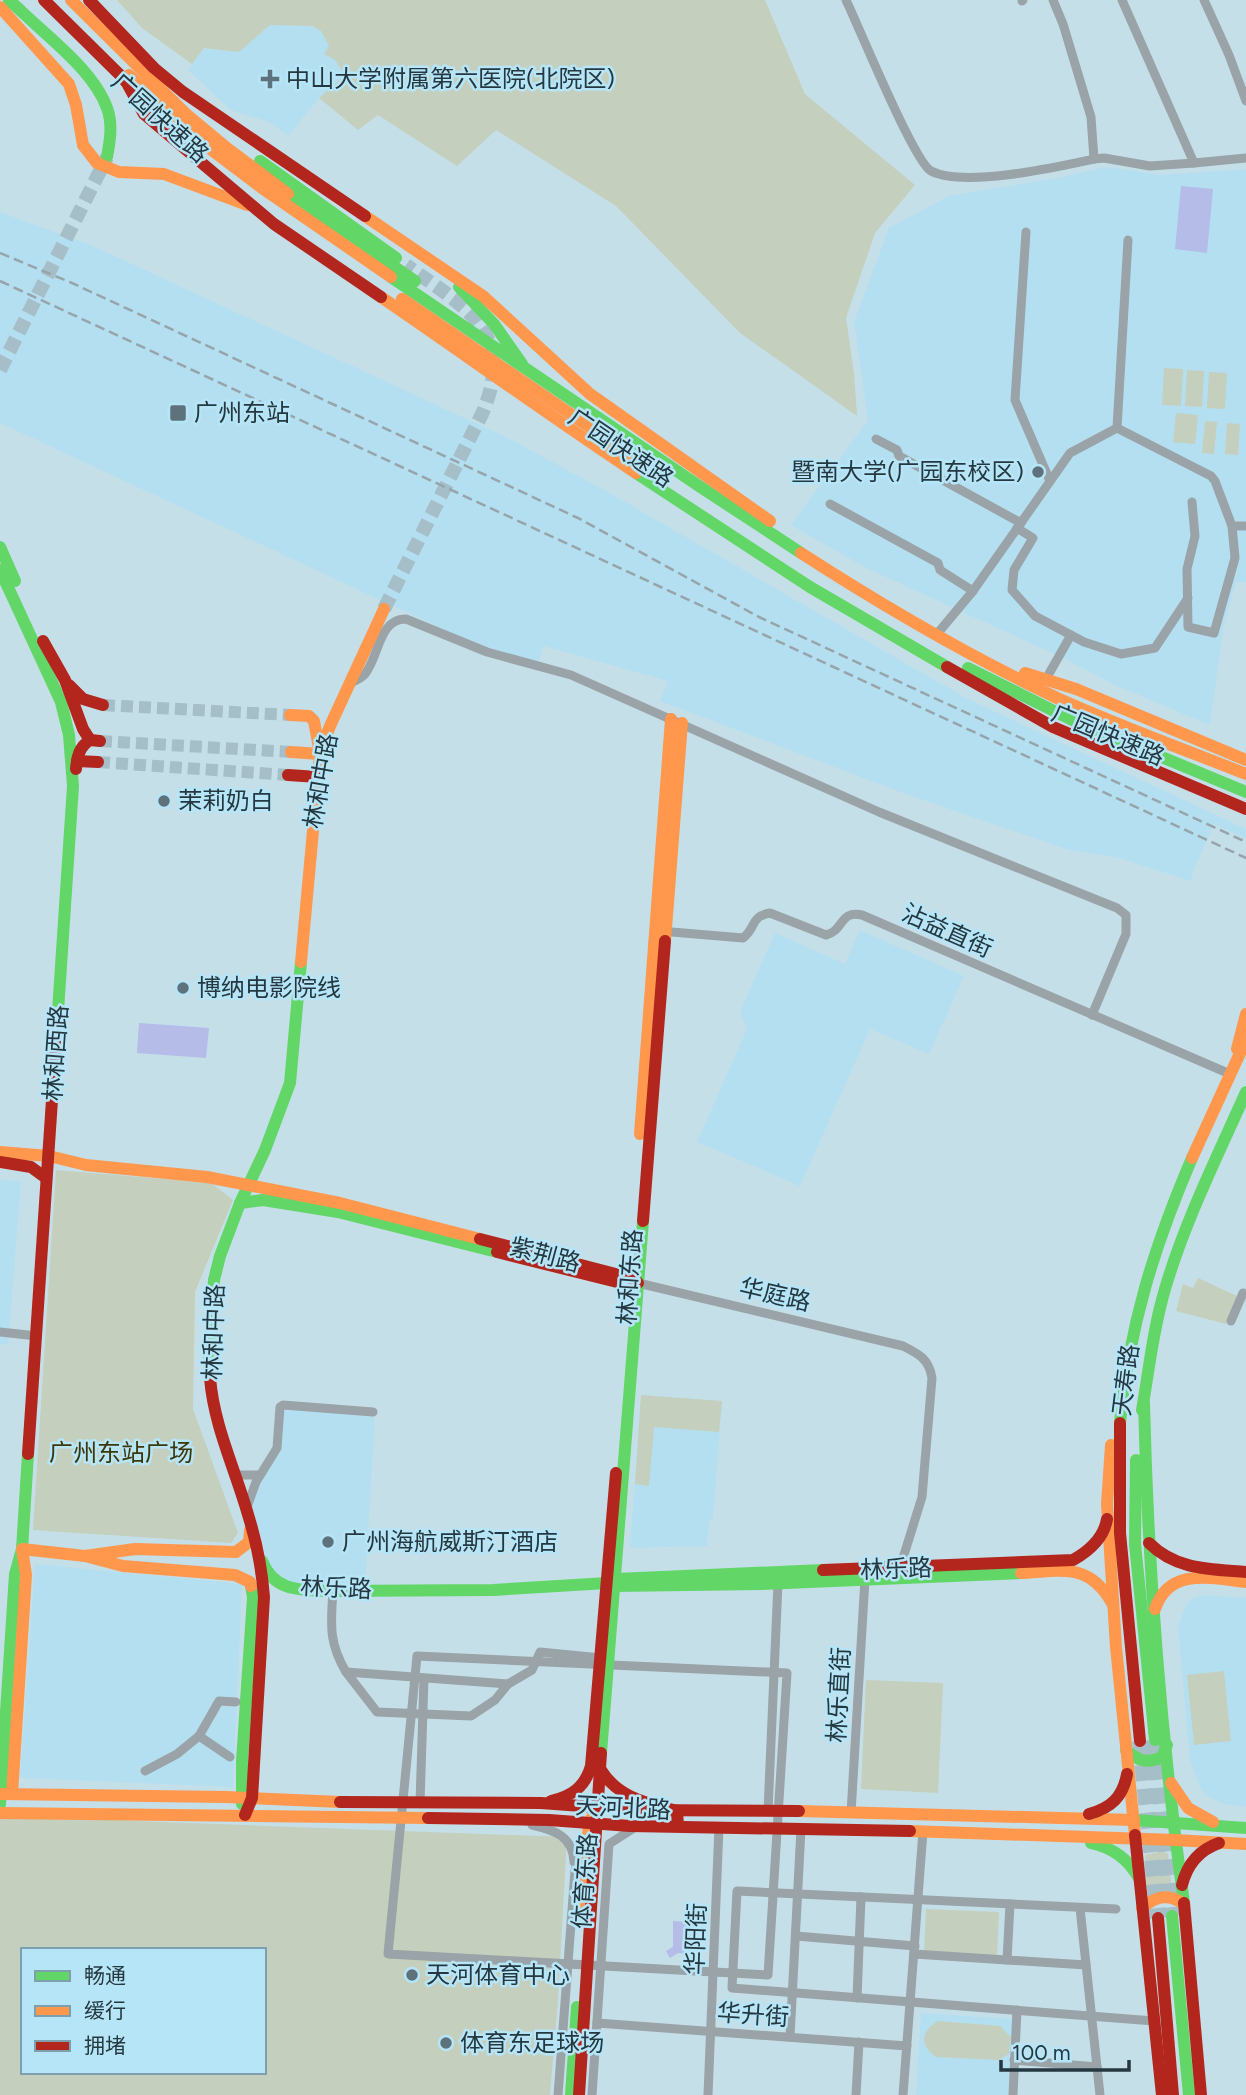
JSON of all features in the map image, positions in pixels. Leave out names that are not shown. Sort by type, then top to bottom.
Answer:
[{"type":"main road","name":"广园快速路","points":[[35,0],[143,106],[227,177],[294,227],[653,463],[885,605],[991,663],[1070,703],[1246,774]]},
{"type":"main road","points":[[44,0],[120,75],[144,114],[274,224],[511,386],[542,411],[832,600],[985,691],[1053,727],[1243,807]]},
{"type":"main road","name":"广园快速路","points":[[53,0],[139,86],[236,169],[820,580],[945,655],[1027,700],[1246,792]]},
{"type":"main road","points":[[71,0],[170,99],[245,162],[515,351]]},
{"type":"main road","points":[[89,0],[133,47],[212,121],[260,161]]},
{"type":"main road","points":[[14,3],[92,83],[103,99],[111,124],[107,157]]},
{"type":"main road","points":[[0,7],[69,84],[76,105],[83,145],[97,163],[119,172],[164,174],[258,209]]},
{"type":"main road","points":[[0,18],[69,84]]},
{"type":"main road","points":[[172,83],[505,314],[588,393]]},
{"type":"main road","points":[[170,99],[396,258]]},
{"type":"main road","points":[[442,269],[494,324],[522,360],[524,370],[511,386]]},
{"type":"main road","points":[[542,411],[530,384],[533,370],[547,371],[588,393],[747,503],[772,523],[795,549]]},
{"type":"main road","points":[[0,547],[41,638],[65,680],[75,694],[98,705],[81,707],[77,711],[69,735]]},
{"type":"main road","name":"林和西路","points":[[0,570],[57,690],[65,713],[73,786],[22,1549],[15,1574],[4,1794],[0,1804]]},
{"type":"main road","points":[[832,600],[945,655]]},
{"type":"main road","name":"林和中路","points":[[246,1798],[264,1610],[262,1570],[236,1475],[212,1402],[209,1359],[214,1280],[240,1203],[290,1083],[320,754],[330,726],[384,609]]},
{"type":"main road","points":[[991,663],[1076,689],[1246,760]]},
{"type":"main road","points":[[65,680],[77,711],[95,741],[81,747],[73,786]]},
{"type":"main road","points":[[290,715],[309,716],[314,722],[320,754],[291,752]]},
{"type":"main road","name":"林和东路","points":[[600,1807],[600,1769],[633,1282],[677,721]]},
{"type":"main road","points":[[1227,752],[1246,753]]},
{"type":"main road","points":[[77,761],[98,762]]},
{"type":"main road","points":[[288,775],[318,777]]},
{"type":"main road","points":[[1230,1074],[1246,1014]]},
{"type":"main road","name":"天寿路","points":[[1140,1741],[1119,1514],[1123,1395],[1133,1327],[1164,1225],[1246,1040]]},
{"type":"main road","name":"天寿路","points":[[1161,1743],[1134,1514],[1135,1469],[1147,1368],[1165,1290],[1182,1238],[1246,1092]]},
{"type":"main road","name":"紫荆路","points":[[0,1152],[49,1156],[86,1165],[207,1177],[364,1208],[633,1282]]},
{"type":"main road","points":[[0,1162],[33,1166],[46,1178]]},
{"type":"main road","points":[[1184,1178],[1204,1187]]},
{"type":"main road","name":"紫荆路","points":[[240,1203],[263,1200],[338,1212],[633,1282]]},
{"type":"main road","points":[[1123,1395],[1110,1451],[1107,1504],[1126,1750],[1162,2095]]},
{"type":"main road","points":[[1126,1750],[1138,1761],[1149,1762],[1162,1757],[1143,1403]]},
{"type":"main road","name":"林乐路","points":[[613,1583],[778,1583],[864,1579],[1073,1560],[1090,1549],[1106,1526],[1107,1504]]},
{"type":"main road","points":[[22,1549],[85,1556],[135,1549],[236,1552],[249,1542],[250,1523]]},
{"type":"main road","name":"林乐路","points":[[250,1523],[265,1569],[271,1578],[290,1586],[333,1590],[510,1590],[613,1583],[899,1574],[1077,1572],[1089,1575],[1100,1583],[1114,1606]]},
{"type":"main road","points":[[1149,1543],[1176,1564],[1246,1572]]},
{"type":"main road","name":"林和中路","points":[[85,1556],[122,1566],[235,1575],[250,1582],[253,1597],[245,1815]]},
{"type":"main road","points":[[1154,1616],[1156,1602],[1162,1593],[1181,1579],[1191,1577],[1246,1582]]},
{"type":"main road","name":"林和东路","points":[[541,1803],[568,1797],[587,1781],[593,1757],[601,1658],[613,1583]]},
{"type":"main road","points":[[1161,1743],[1170,1782],[1182,1885],[1201,2095]]},
{"type":"main road","points":[[1067,1817],[1097,1812],[1114,1803],[1125,1789],[1126,1750]]},
{"type":"main road","points":[[600,1769],[608,1782],[623,1794],[677,1811],[678,1826]]},
{"type":"main road","points":[[1170,1782],[1188,1808],[1219,1825]]},
{"type":"main road","name":"天河北路","points":[[4,1794],[541,1803],[677,1811],[1067,1817],[1246,1828]]},
{"type":"main road","name":"体育东路","points":[[571,2095],[574,2030],[594,1822],[600,1807]]},
{"type":"main road","name":"天河北路","points":[[0,1813],[594,1822],[649,1826],[923,1831],[1246,1844]]},
{"type":"main road","name":"体育东路","points":[[579,2095],[574,2030],[595,1860],[594,1822]]},
{"type":"main road","points":[[1063,1837],[1112,1849],[1131,1863],[1139,1878]]},
{"type":"main road","points":[[1182,1885],[1186,1872],[1198,1857],[1211,1845],[1224,1842]]},
{"type":"main road","points":[[1142,1908],[1160,1896],[1176,1898],[1184,1904]]},
{"type":"main road","points":[[1172,1916],[1189,2095]]},
{"type":"main road","points":[[1158,1918],[1174,2095]]},
{"type":"street","points":[[846,0],[906,133],[928,170],[953,178],[1040,171],[1104,158],[1150,166],[1246,158]]},
{"type":"street","points":[[1053,0],[1091,117],[1094,159]]},
{"type":"street","points":[[1122,0],[1194,163]]},
{"type":"street","points":[[1203,0],[1229,55],[1246,101]]},
{"type":"street","points":[[1026,232],[1015,400],[1050,481]]},
{"type":"street","points":[[1117,428],[1128,240]]},
{"type":"street","points":[[937,634],[973,591],[1070,453],[1117,428]]},
{"type":"street","points":[[1117,428],[1211,476],[1215,481],[1232,526],[1235,558],[1214,632],[1188,626],[1188,569],[1195,536],[1192,502]]},
{"type":"street","points":[[876,439],[897,450],[899,456],[1019,526],[1033,538],[1014,570],[1012,590],[1035,616],[1084,642],[1121,654],[1155,648],[1188,598]]},
{"type":"street","points":[[830,504],[938,563],[940,570],[973,591]]},
{"type":"street","points":[[1232,526],[1246,526]]},
{"type":"street","points":[[350,684],[367,672],[385,631],[394,621],[407,619],[486,652],[571,675],[879,813],[1117,908],[1126,915],[1126,934],[1092,1015]]},
{"type":"street","points":[[1045,679],[1071,635]]},
{"type":"street","name":"沾益直街","points":[[660,931],[743,937],[761,914],[769,913],[826,935],[833,933],[846,916],[853,913],[875,920],[1230,1074]]},
{"type":"street","name":"华庭路","points":[[633,1282],[903,1346],[923,1356],[930,1366],[932,1378],[922,1497],[899,1574]]},
{"type":"street","points":[[1231,1321],[1243,1293]]},
{"type":"street","points":[[0,1332],[37,1336]]},
{"type":"street","points":[[246,1509],[260,1475],[277,1448],[280,1407],[283,1405],[373,1412]]},
{"type":"street","points":[[236,1475],[260,1475]]},
{"type":"street","name":"林乐直街","points":[[851,1813],[864,1579]]},
{"type":"street","points":[[768,1811],[778,1583]]},
{"type":"street","points":[[333,1590],[331,1637],[336,1655],[377,1712],[471,1716],[495,1700],[508,1684],[532,1670],[540,1652],[601,1658]]},
{"type":"street","points":[[417,1656],[787,1673],[768,1975],[388,1954],[417,1656]]},
{"type":"street","points":[[346,1672],[508,1684]]},
{"type":"street","points":[[420,1803],[424,1678]]},
{"type":"street","points":[[145,1771],[177,1754],[199,1736],[219,1701],[236,1702]]},
{"type":"street","points":[[199,1736],[230,1758]]},
{"type":"street","points":[[509,1820],[548,1829],[562,1836],[572,1847],[575,1871],[574,2030],[558,2095]]},
{"type":"street","points":[[575,1871],[594,1822]]},
{"type":"street","points":[[595,1860],[609,1844],[632,1829],[649,1826]]},
{"type":"street","name":"华阳街","points":[[708,2095],[719,1827]]},
{"type":"street","points":[[790,2037],[801,1829]]},
{"type":"street","points":[[903,2095],[923,1831]]},
{"type":"street","points":[[592,2095],[609,1844]]},
{"type":"street","points":[[1116,1909],[737,1891],[732,1988],[1154,2021]]},
{"type":"street","points":[[857,1998],[862,1897]]},
{"type":"street","points":[[1007,1960],[1010,1904]]},
{"type":"street","points":[[1080,1908],[1100,2095]]},
{"type":"street","points":[[716,1936],[735,1935]]},
{"type":"street","points":[[796,1936],[1007,1960],[1086,1965]]},
{"type":"street","points":[[1013,2095],[1017,2010]]},
{"type":"street","name":"华升街","points":[[597,2023],[907,2046]]},
{"type":"street","points":[[856,2095],[859,2042]]},
{"type":"street","points":[[1014,2060],[1097,2067]]},
{"type":"shaded area","name":"中山大学附属第六医院(北院区)","points":[[270,25],[312,26],[321,31],[330,46],[326,56],[335,60],[345,75],[319,98],[288,136],[271,123],[231,110],[188,70],[203,48],[239,52]]},
{"type":"shaded area","name":"暨南大学(广园东校区)","points":[[1106,167],[1161,175],[1246,169],[1246,582],[1236,582],[1223,630],[1210,725],[1117,686],[1059,656],[866,568],[791,525],[868,420],[854,322],[889,228],[949,196],[1059,178]]},
{"type":"shaded area","points":[[1181,186],[1213,189],[1207,253],[1175,249]]},
{"type":"shaded area","name":"广州东站","points":[[0,212],[93,246],[512,440],[606,491],[966,698],[1246,829],[1246,839],[1214,824],[1191,881],[1119,858],[1069,850],[903,793],[660,701],[668,681],[543,646],[538,664],[473,643],[0,423]]},
{"type":"shaded area","points":[[860,930],[964,976],[929,1054],[870,1029],[800,1186],[697,1142],[747,1029],[740,1012],[775,933],[845,964]]},
{"type":"shaded area","points":[[139,1023],[209,1028],[206,1058],[137,1053]]},
{"type":"shaded area","points":[[0,1180],[21,1181],[8,1345],[0,1344]]},
{"type":"shaded area","points":[[641,1395],[722,1401],[713,1518],[709,1520],[707,1546],[630,1548]]},
{"type":"shaded area","points":[[282,1407],[375,1416],[365,1587],[297,1584],[282,1580],[272,1573],[251,1508],[265,1470],[280,1446]]},
{"type":"shaded area","points":[[35,1564],[242,1584],[233,1787],[20,1778]]},
{"type":"shaded area","points":[[1205,1595],[1246,1598],[1246,1807],[1223,1804],[1206,1795],[1200,1788],[1190,1760],[1178,1627],[1191,1599]]},
{"type":"shaded area","points":[[673,1921],[691,1922],[689,1954],[678,1953],[670,1958],[666,1951],[673,1947]]},
{"type":"shaded area","points":[[921,2013],[1014,2019],[1009,2095],[916,2095]]},
{"type":"green space","points":[[117,0],[765,0],[805,94],[915,185],[875,233],[846,318],[857,416],[740,333],[616,206],[496,130],[457,166],[378,115],[358,130],[319,98],[345,75],[335,60],[324,54],[329,46],[321,31],[312,26],[270,25],[239,52],[204,48],[192,64],[142,28]]},
{"type":"green space","points":[[1164,368],[1183,369],[1181,406],[1162,405]]},
{"type":"green space","points":[[1187,370],[1204,371],[1202,407],[1185,406]]},
{"type":"green space","points":[[1209,372],[1227,373],[1225,409],[1207,408]]},
{"type":"green space","points":[[1176,413],[1198,415],[1195,444],[1173,442]]},
{"type":"green space","points":[[1205,421],[1217,422],[1214,454],[1202,453]]},
{"type":"green space","points":[[1227,423],[1240,424],[1238,455],[1225,454]]},
{"type":"green space","name":"广州东站广场","points":[[56,1170],[211,1183],[233,1200],[195,1292],[193,1409],[238,1533],[231,1543],[33,1530]]},
{"type":"green space","points":[[1198,1278],[1237,1296],[1226,1324],[1176,1311],[1183,1284],[1193,1288]]},
{"type":"green space","points":[[641,1395],[722,1401],[719,1432],[654,1427],[649,1486],[635,1484]]},
{"type":"green space","points":[[1224,1671],[1231,1741],[1194,1745],[1187,1675]]},
{"type":"green space","points":[[866,1680],[943,1683],[938,1793],[861,1789]]},
{"type":"green space","name":"天河体育中心","points":[[0,1816],[567,1837],[550,2095],[0,2095]]},
{"type":"green space","points":[[1163,1851],[1168,1854],[1172,1890],[1147,1894],[1145,1855]]},
{"type":"green space","points":[[926,1909],[999,1912],[997,1958],[924,1955]]},
{"type":"green space","points":[[938,2021],[1000,2026],[1011,2037],[1009,2054],[999,2060],[936,2057],[927,2048],[924,2038],[928,2029]]},
{"type":"tunnel","points":[[0,370],[107,157]]},
{"type":"tunnel","points":[[384,609],[482,414],[491,386],[493,362],[489,342],[480,325],[466,309],[406,265]]},
{"type":"tunnel","points":[[103,705],[290,715]]},
{"type":"tunnel","points":[[100,741],[291,752]]},
{"type":"tunnel","points":[[98,762],[288,775]]},
{"type":"tunnel","points":[[1155,1740],[1172,1916]]},
{"type":"tunnel","points":[[1140,1741],[1158,1918]]},
{"type":"railway","points":[[0,253],[72,283],[578,518],[759,617],[1246,842]]},
{"type":"railway","points":[[0,281],[1246,858]]},
{"type":"traffic: fast","points":[[9,0],[20,10]]},
{"type":"traffic: fast","points":[[20,10],[69,55],[101,94],[110,120],[107,157]]},
{"type":"traffic: fast","points":[[260,161],[396,258]]},
{"type":"traffic: fast","points":[[288,194],[415,281]]},
{"type":"traffic: fast","points":[[391,277],[801,553]]},
{"type":"traffic: fast","points":[[459,287],[494,324],[522,364]]},
{"type":"traffic: fast","points":[[636,473],[810,587],[947,667]]},
{"type":"traffic: fast","points":[[0,547],[15,581]]},
{"type":"traffic: fast","points":[[0,570],[61,702],[69,735],[73,786],[56,1041]]},
{"type":"traffic: fast","points":[[968,668],[1070,719],[1246,792]]},
{"type":"traffic: fast","points":[[210,1378],[214,1280],[240,1203],[265,1150],[290,1083],[301,962]]},
{"type":"traffic: fast","points":[[1142,1410],[1157,1319],[1173,1264],[1202,1189],[1246,1092]]},
{"type":"traffic: fast","points":[[1120,1423],[1130,1353],[1145,1288],[1166,1223],[1192,1158]]},
{"type":"traffic: fast","points":[[240,1203],[263,1200],[338,1212],[497,1252]]},
{"type":"traffic: fast","points":[[601,1753],[643,1221]]},
{"type":"traffic: fast","points":[[1144,1403],[1157,1654],[1184,1903]]},
{"type":"traffic: fast","points":[[0,1804],[15,1574],[22,1549],[28,1454]]},
{"type":"traffic: fast","points":[[1136,1460],[1135,1544],[1155,1740]]},
{"type":"traffic: fast","points":[[262,1561],[267,1571],[281,1584],[299,1589],[330,1591],[493,1590],[607,1583],[616,1579],[823,1570]]},
{"type":"traffic: fast","points":[[614,1586],[762,1584],[1021,1573]]},
{"type":"traffic: fast","points":[[242,1804],[242,1761],[253,1597],[251,1586]]},
{"type":"traffic: fast","points":[[1126,1750],[1147,1761],[1162,1757],[1167,1745]]},
{"type":"traffic: fast","points":[[1134,1820],[1246,1828]]},
{"type":"traffic: fast","points":[[1091,1843],[1119,1855],[1139,1878]]},
{"type":"traffic: fast","points":[[1172,1916],[1189,2095]]},
{"type":"traffic: fast","points":[[571,2095],[577,2007]]},
{"type":"traffic: slow","points":[[71,0],[185,113],[288,194]]},
{"type":"traffic: slow","points":[[0,7],[69,84],[76,105],[83,145],[97,163],[119,172],[164,174],[247,205]]},
{"type":"traffic: slow","points":[[129,75],[213,151],[391,277]]},
{"type":"traffic: slow","points":[[365,216],[483,296],[590,394],[770,521]]},
{"type":"traffic: slow","points":[[381,297],[636,473]]},
{"type":"traffic: slow","points":[[402,299],[638,460]]},
{"type":"traffic: slow","points":[[801,553],[927,630],[1024,682],[1104,718],[1246,774]]},
{"type":"traffic: slow","points":[[301,962],[320,754],[330,726],[384,609]]},
{"type":"traffic: slow","points":[[1025,673],[1076,689],[1246,760]]},
{"type":"traffic: slow","points":[[290,715],[309,716],[314,721],[320,754],[291,752]]},
{"type":"traffic: slow","points":[[640,1134],[671,719]]},
{"type":"traffic: slow","points":[[665,941],[682,723]]},
{"type":"traffic: slow","points":[[1237,1049],[1246,1014]]},
{"type":"traffic: slow","points":[[1192,1158],[1246,1040]]},
{"type":"traffic: slow","points":[[0,1152],[49,1156],[86,1165],[207,1177],[340,1203],[480,1239]]},
{"type":"traffic: slow","points":[[1111,1445],[1107,1504],[1116,1647],[1135,1835]]},
{"type":"traffic: slow","points":[[85,1556],[135,1549],[236,1552],[249,1542],[250,1530]]},
{"type":"traffic: slow","points":[[12,1794],[26,1575],[22,1549],[85,1556],[123,1566],[235,1575],[250,1582],[251,1586]]},
{"type":"traffic: slow","points":[[1021,1573],[1061,1571],[1084,1575],[1094,1581],[1112,1603]]},
{"type":"traffic: slow","points":[[1155,1609],[1170,1586],[1181,1581],[1206,1578],[1246,1582]]},
{"type":"traffic: slow","points":[[1171,1783],[1188,1808],[1213,1822]]},
{"type":"traffic: slow","points":[[0,1794],[226,1797],[340,1802]]},
{"type":"traffic: slow","points":[[799,1811],[1134,1820]]},
{"type":"traffic: slow","points":[[0,1813],[428,1818]]},
{"type":"traffic: slow","points":[[583,1915],[589,1822],[593,1816]]},
{"type":"traffic: slow","points":[[910,1831],[1175,1840]]},
{"type":"traffic: slow","points":[[1175,1840],[1246,1844]]},
{"type":"traffic: slow","points":[[1142,1908],[1162,1897],[1173,1898],[1184,1904]]},
{"type":"traffic: jam","points":[[44,0],[120,75],[144,114],[274,224],[381,297]]},
{"type":"traffic: jam","points":[[89,0],[154,68],[183,92],[365,216]]},
{"type":"traffic: jam","points":[[43,641],[65,680],[83,729],[90,740]]},
{"type":"traffic: jam","points":[[947,667],[1053,727],[1246,809]]},
{"type":"traffic: jam","points":[[69,685],[83,699],[103,705]]},
{"type":"traffic: jam","points":[[76,769],[83,746],[90,740],[100,741]]},
{"type":"traffic: jam","points":[[77,761],[98,762]]},
{"type":"traffic: jam","points":[[288,775],[318,777]]},
{"type":"traffic: jam","points":[[643,1221],[665,941]]},
{"type":"traffic: jam","points":[[28,1454],[56,1041]]},
{"type":"traffic: jam","points":[[0,1162],[31,1167],[46,1178]]},
{"type":"traffic: jam","points":[[480,1239],[631,1278],[638,1283]]},
{"type":"traffic: jam","points":[[497,1252],[617,1282]]},
{"type":"traffic: jam","points":[[210,1378],[216,1414],[254,1538],[264,1597],[252,1798],[245,1815]]},
{"type":"traffic: jam","points":[[1120,1423],[1120,1533],[1140,1741]]},
{"type":"traffic: jam","points":[[551,1801],[577,1790],[591,1766],[616,1473]]},
{"type":"traffic: jam","points":[[823,1570],[1073,1560],[1095,1543],[1103,1532],[1107,1519]]},
{"type":"traffic: jam","points":[[1149,1543],[1170,1558],[1194,1567],[1246,1572]]},
{"type":"traffic: jam","points":[[579,2095],[601,1753]]},
{"type":"traffic: jam","points":[[601,1770],[616,1787],[634,1798],[677,1811],[678,1826]]},
{"type":"traffic: jam","points":[[1089,1814],[1115,1800],[1127,1774]]},
{"type":"traffic: jam","points":[[340,1802],[541,1803],[635,1810],[799,1811]]},
{"type":"traffic: jam","points":[[428,1818],[549,1820],[630,1826],[910,1831]]},
{"type":"traffic: jam","points":[[1135,1835],[1162,2095]]},
{"type":"traffic: jam","points":[[1182,1885],[1195,1859],[1219,1843]]},
{"type":"traffic: jam","points":[[1184,1903],[1201,2095]]},
{"type":"traffic: jam","points":[[1158,1918],[1173,2095]]},
{"type":"place","name":"中山大学附属第六医院(北院区)","points":[[270,79]]},
{"type":"place","name":"广州东站","points":[[178,413]]},
{"type":"place","name":"暨南大学(广园东校区)","points":[[1038,472]]},
{"type":"place","name":"茉莉奶白","points":[[164,801]]},
{"type":"place","name":"博纳电影院线","points":[[183,988]]},
{"type":"place","name":"广州海航威斯汀酒店","points":[[328,1542]]},
{"type":"place","name":"天河体育中心","points":[[412,1975]]},
{"type":"place","name":"体育东足球场","points":[[446,2043]]}]
